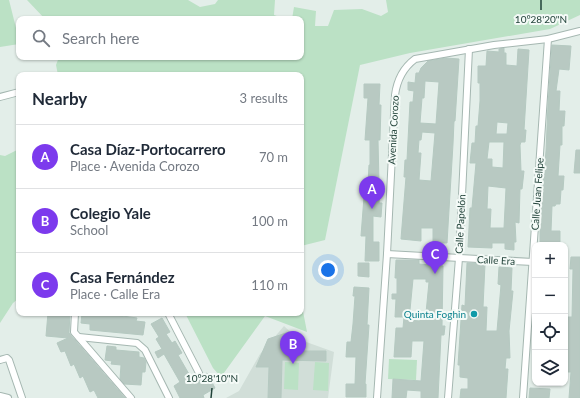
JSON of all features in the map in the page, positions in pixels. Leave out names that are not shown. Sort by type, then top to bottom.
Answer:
[{"type":"street","name":"Avenida Corozo","points":[[377,398],[387,254],[395,95],[396,85],[407,65],[415,59],[494,45],[548,39],[580,31]]},
{"type":"street","name":"Calle Juan Felipe","points":[[534,242],[548,39]]},
{"type":"street","name":"Calle Papelón","points":[[448,398],[459,258],[469,49]]},
{"type":"street","points":[[0,97],[16,93]]},
{"type":"street","name":"Calle Era","points":[[387,254],[532,262]]},
{"type":"street","name":"Calle Juan Felipe","points":[[523,398],[532,276]]},
{"type":"street","points":[[75,316],[74,332],[131,398]]},
{"type":"street","points":[[170,316],[199,373]]},
{"type":"street","points":[[79,337],[137,343],[145,350],[170,398]]},
{"type":"street","points":[[0,360],[7,358],[9,360],[22,398]]},
{"type":"street","points":[[0,396],[8,398]]},
{"type":"shaded area","points":[[284,326],[298,339],[334,352],[328,398],[226,398],[239,391],[260,354]]},
{"type":"green space","points":[[0,0],[9,0],[16,28],[16,44],[0,47]]},
{"type":"green space","points":[[27,0],[188,0],[200,7],[215,4],[218,0],[275,0],[274,15],[277,16],[42,16]]},
{"type":"green space","points":[[386,0],[580,0],[580,15],[550,29],[410,53],[360,65],[325,240],[304,245],[304,72],[57,72],[56,65],[58,60],[304,60],[304,16],[292,16],[294,7],[316,11],[315,26],[328,26],[334,10],[362,9],[381,16],[388,12]]},
{"type":"green space","points":[[16,150],[16,300],[0,323],[0,155],[5,156]]},
{"type":"green space","points":[[187,316],[265,316],[221,377],[213,368]]},
{"type":"green space","points":[[265,316],[304,316],[307,332]]},
{"type":"green space","points":[[389,359],[417,360],[416,380],[388,379]]},
{"type":"green space","points":[[285,362],[299,363],[298,390],[284,389]]},
{"type":"green space","points":[[315,362],[329,363],[328,391],[313,390]]},
{"type":"building","points":[[552,45],[571,46],[569,70],[559,69],[556,91],[560,91],[559,111],[565,111],[564,126],[562,126],[562,145],[560,145],[558,176],[564,176],[560,204],[552,206],[551,231],[560,231],[560,242],[540,242],[539,227],[546,151]]},
{"type":"building","points":[[504,48],[504,53],[506,53],[506,65],[517,66],[518,49],[529,50],[524,130],[526,130],[525,142],[521,142],[520,145],[521,171],[524,171],[522,189],[520,189],[519,223],[515,222],[516,242],[514,242],[514,250],[505,249],[505,243],[492,243],[492,248],[468,247],[470,208],[472,208],[476,163],[470,163],[472,143],[475,143],[476,126],[478,126],[480,101],[478,66],[486,66],[487,51],[499,52],[499,49]],"holes":[[[497,122],[508,123],[507,134],[496,134]],[[489,142],[504,142],[503,168],[492,167],[492,159],[487,159]],[[488,186],[506,188],[504,228],[490,228],[491,209],[487,209]]]},
{"type":"building","points":[[446,58],[459,59],[447,243],[433,243],[433,228],[421,228],[421,241],[401,239],[410,102],[413,102],[414,91],[408,90],[408,82],[415,83],[416,73],[419,73],[421,68],[428,61]],"holes":[[[425,81],[439,82],[436,124],[420,123]],[[422,132],[435,133],[431,181],[419,180],[421,153],[418,153],[419,140],[421,140]]]},
{"type":"building","points":[[364,84],[380,84],[380,140],[378,140],[380,184],[379,203],[382,203],[381,217],[373,216],[373,242],[379,242],[379,261],[365,261],[366,236],[361,236],[365,184],[368,184],[370,165],[370,140],[365,140],[368,98],[364,98]]},
{"type":"building","points":[[576,150],[580,150],[580,173],[574,173]]},
{"type":"building","points":[[571,257],[580,257],[580,398],[569,398],[571,372],[568,372],[568,317],[572,317],[573,269],[570,269]]},
{"type":"building","points":[[396,260],[419,260],[419,264],[443,266],[442,326],[445,326],[444,335],[441,335],[438,398],[421,398],[421,391],[407,390],[406,398],[392,398],[393,379],[421,381],[424,341],[412,341],[411,357],[394,357],[396,328],[403,328],[404,317],[395,317],[396,299],[392,299],[392,294],[397,294],[397,278],[395,278]],"holes":[[[413,279],[426,279],[426,282],[429,282],[426,313],[420,313],[420,321],[409,320]]]},
{"type":"building","points":[[358,263],[369,263],[369,277],[358,276]]},
{"type":"building","points":[[467,263],[485,264],[483,307],[487,307],[486,331],[497,331],[501,285],[498,284],[499,267],[512,268],[511,291],[513,291],[509,331],[510,358],[506,358],[505,369],[508,369],[506,398],[460,398],[461,389],[468,389],[468,378],[460,377],[460,365],[458,365],[462,305],[465,306]]},
{"type":"building","points":[[354,287],[369,288],[367,325],[369,325],[365,384],[366,397],[346,397],[346,384],[355,384],[356,357],[346,357],[347,342],[351,342],[355,296],[353,296]]},
{"type":"building","points":[[48,316],[70,316],[69,333],[125,398],[98,398],[94,390],[90,392],[83,376],[80,378],[74,364],[71,366],[65,351],[61,352],[57,343],[68,338],[46,336]]},
{"type":"building","points":[[82,316],[122,316],[137,318],[136,321],[145,322],[143,335],[90,330],[90,324],[81,323]]},
{"type":"building","points":[[162,318],[170,332],[166,334],[172,343],[175,341],[182,353],[178,355],[193,381],[207,373],[215,388],[203,395],[204,398],[180,398],[174,386],[180,382],[164,354],[158,358],[155,352],[162,349],[156,339],[159,337],[151,324]]},
{"type":"building","points":[[289,332],[290,351],[326,351],[326,361],[282,360],[281,398],[268,398],[269,367],[256,367],[268,339]]},
{"type":"building","points":[[107,346],[116,347],[116,350],[139,352],[139,357],[144,358],[146,362],[145,372],[142,372],[141,385],[124,384],[120,379],[121,365],[111,364],[112,361],[105,360]]},
{"type":"building","points":[[530,388],[550,389],[549,398],[529,398]]},
{"type":"place","name":"Casa Díaz-Portocarrero","points":[[372,209]]},
{"type":"place","name":"Casa Fernández","points":[[435,274]]},
{"type":"place","name":"Quinta Foghin","points":[[474,314]]},
{"type":"place","name":"Colegio Yale","points":[[293,364]]}]
